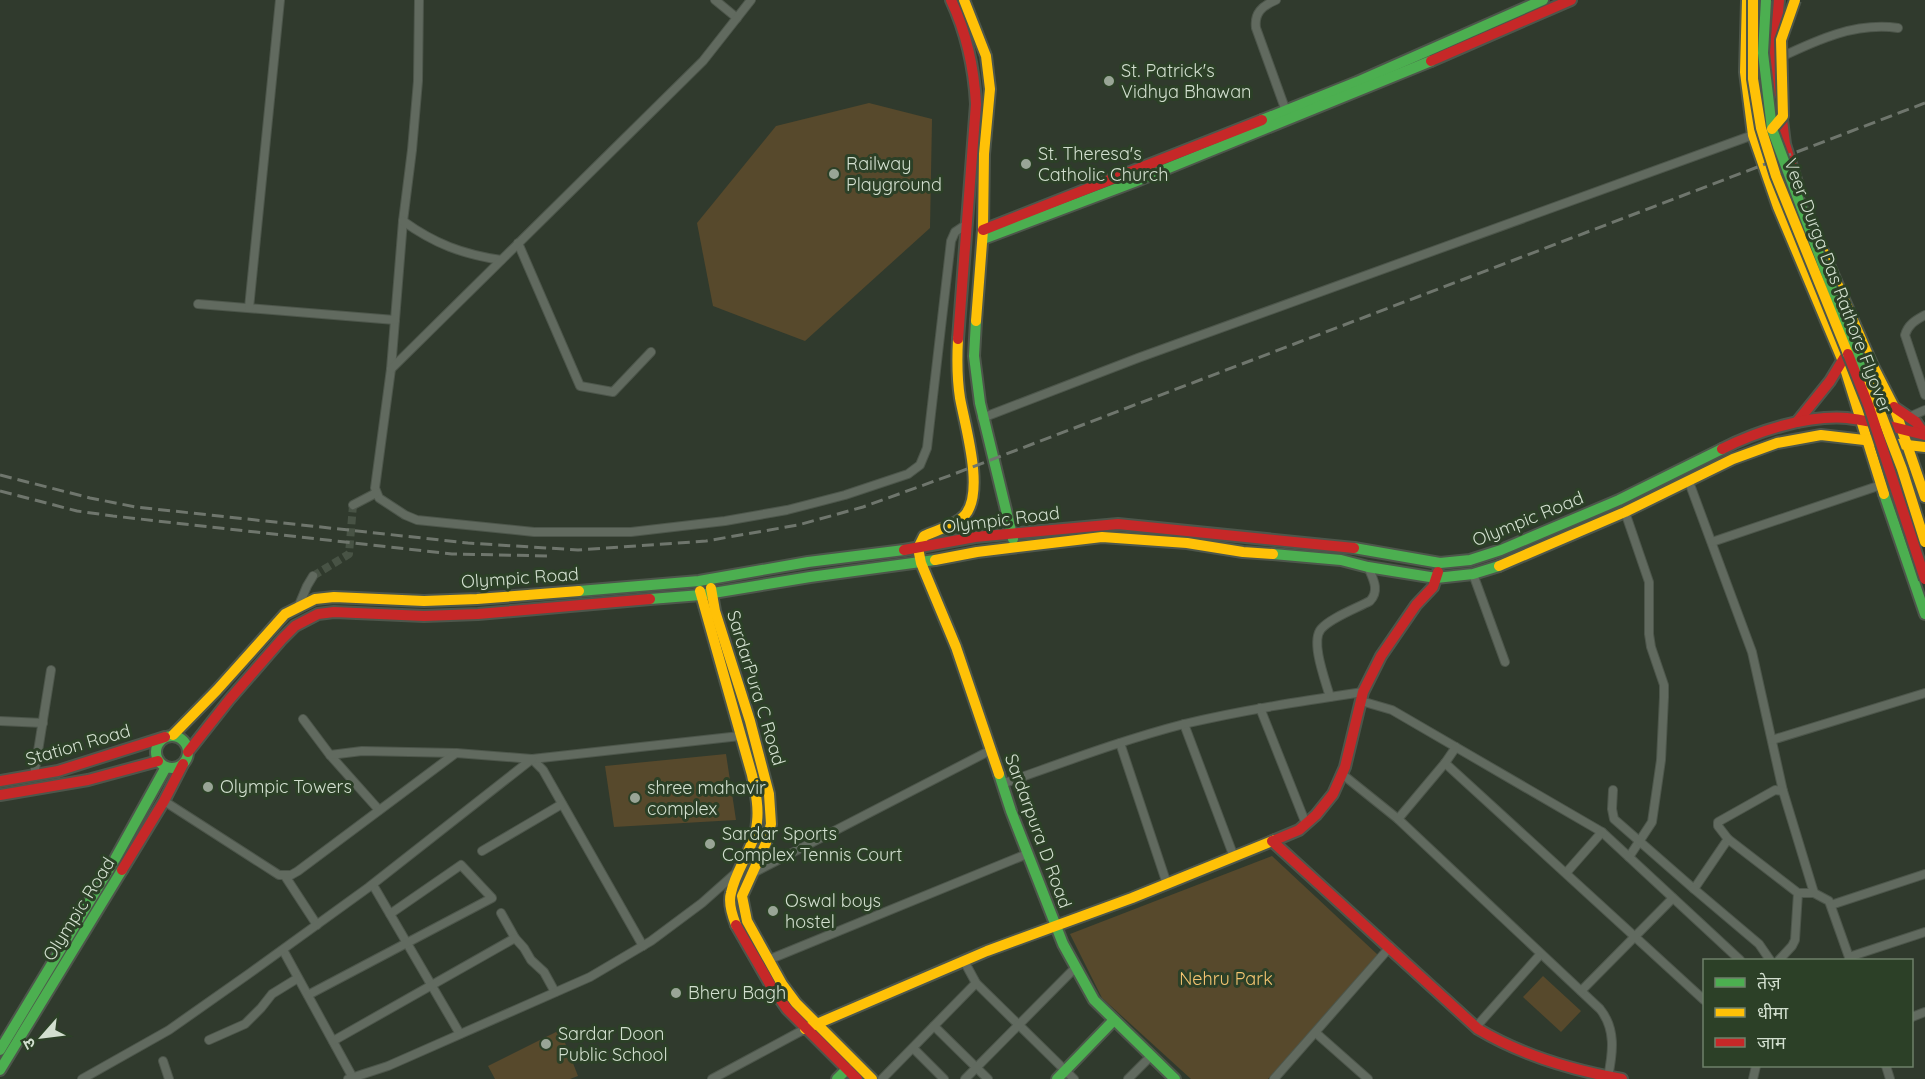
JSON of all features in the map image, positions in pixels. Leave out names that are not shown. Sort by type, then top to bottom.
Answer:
[{"type":"street","points":[[249,308],[280,0]]},
{"type":"street","points":[[419,0],[418,81],[403,221],[391,369],[375,488],[379,498],[417,520],[534,532],[601,533],[670,528],[760,515],[845,495],[908,474],[920,465],[927,447],[951,241],[955,232],[967,224]]},
{"type":"street","points":[[715,0],[737,18]]},
{"type":"street","points":[[391,369],[703,61],[751,0]]},
{"type":"street","points":[[918,548],[924,536],[955,523],[964,516],[969,510],[973,491],[970,446],[960,397],[957,353],[976,120],[975,74],[969,41],[951,0]]},
{"type":"street","points":[[964,0],[986,56],[990,89],[984,154],[983,235],[974,356],[982,418],[1014,547]]},
{"type":"street","points":[[1276,0],[1265,4],[1257,12],[1255,20],[1286,111]]},
{"type":"street","points":[[983,235],[1378,73],[1543,0]]},
{"type":"street","points":[[983,235],[1144,179],[1476,42],[1571,0]]},
{"type":"street","points":[[1747,0],[1744,72],[1753,135],[1778,207],[1842,359],[1881,485],[1925,614]]},
{"type":"street","name":"Veer Durga Das Rathore Flyover","points":[[1753,0],[1753,79],[1761,128],[1776,176],[1869,407],[1925,579]]},
{"type":"street","name":"Veer Durga Das Rathore Flyover","points":[[1766,0],[1763,53],[1772,129],[1835,297],[1882,413],[1925,542]]},
{"type":"street","points":[[1779,0],[1774,61],[1785,144],[1833,277],[1894,407],[1925,497]]},
{"type":"street","points":[[1772,129],[1783,116],[1781,40],[1795,0]]},
{"type":"street","points":[[1744,72],[1844,31],[1880,26],[1898,28]]},
{"type":"street","points":[[982,418],[1138,358],[1753,135]]},
{"type":"street","points":[[969,210],[983,212]]},
{"type":"street","points":[[403,221],[426,237],[469,255],[501,260]]},
{"type":"street","points":[[518,243],[580,386],[613,392],[651,352]]},
{"type":"street","points":[[198,304],[395,320]]},
{"type":"street","points":[[1925,315],[1907,328],[1905,335],[1925,395]]},
{"type":"street","points":[[1797,422],[1830,381],[1842,359],[1868,353]]},
{"type":"street","points":[[1894,407],[1910,417],[1925,435]]},
{"type":"street","points":[[1910,417],[1925,410]]},
{"type":"street","name":"Olympic Road","points":[[188,752],[274,647],[295,626],[318,614],[334,612],[424,616],[478,614],[706,595],[810,577],[921,563],[1101,532],[1119,524],[1344,546],[1440,563],[1470,560],[1501,550],[1619,500],[1729,445],[1772,428],[1797,422],[1844,418],[1925,435]]},
{"type":"street","name":"Olympic Road","points":[[169,736],[217,690],[285,614],[315,599],[334,597],[424,601],[477,599],[704,580],[808,562],[1012,533],[1101,532],[1244,552],[1341,560],[1368,567],[1436,578],[1473,574],[1506,564],[1625,512],[1733,459],[1777,443],[1821,435],[1925,447]]},
{"type":"street","points":[[1916,474],[1925,465]]},
{"type":"street","points":[[1689,482],[1752,652],[1783,791],[1814,893]]},
{"type":"street","points":[[1712,542],[1881,485]]},
{"type":"street","points":[[353,505],[376,493]]},
{"type":"street","points":[[1625,512],[1649,582],[1651,647],[1664,686],[1660,771],[1652,822],[1629,857]]},
{"type":"street","name":"Sardarpura D Road","points":[[918,548],[921,563],[956,647],[1002,784],[1055,927],[1094,1000],[1175,1079]]},
{"type":"street","points":[[712,1079],[816,1023],[964,961],[1167,884],[1299,830],[1334,794],[1342,774],[1362,697],[1381,656],[1416,605],[1433,587],[1440,563]]},
{"type":"street","points":[[1330,697],[1317,650],[1318,633],[1327,624],[1370,601],[1374,596],[1375,584],[1368,567]]},
{"type":"street","points":[[1473,574],[1505,662]]},
{"type":"street","points":[[299,605],[314,576]]},
{"type":"street","name":"SardarPura C Road","points":[[704,580],[740,736],[752,775],[757,805],[757,823],[753,838],[730,894],[731,911],[736,926],[771,986],[805,1029],[857,1079]]},
{"type":"street","name":"SardarPura C Road","points":[[706,595],[722,633],[763,766],[769,794],[771,824],[766,843],[742,896],[747,921],[789,993],[872,1079]]},
{"type":"street","points":[[34,776],[51,670]]},
{"type":"street","points":[[1772,740],[1925,693]]},
{"type":"street","points":[[1002,784],[1120,743],[1184,724],[1260,708],[1330,697],[1362,697],[1392,710],[1602,832],[1739,959]]},
{"type":"street","points":[[1260,708],[1306,824]]},
{"type":"street","points":[[303,719],[330,755],[379,810]]},
{"type":"street","points":[[0,721],[43,723]]},
{"type":"street","points":[[1184,724],[1234,857]]},
{"type":"street","points":[[169,736],[184,741],[188,752],[183,764],[178,767],[162,764],[156,747],[169,736]]},
{"type":"street","name":"Station Road","points":[[0,781],[34,776],[87,763],[169,736]]},
{"type":"street","points":[[330,755],[362,751],[456,753],[532,759],[740,736]]},
{"type":"street","points":[[1120,743],[1167,884]]},
{"type":"street","points":[[1398,819],[1456,747]]},
{"type":"street","points":[[283,950],[333,1041],[350,1078],[388,1066],[590,977],[642,946],[702,903],[740,869],[751,874],[991,750]]},
{"type":"street","points":[[164,801],[279,875],[285,876],[298,871],[456,753]]},
{"type":"street","points":[[532,759],[543,770],[642,946]]},
{"type":"street","points":[[81,1079],[169,1030],[283,950],[373,885],[532,759]]},
{"type":"street","points":[[1445,763],[1703,998]]},
{"type":"street","name":"Olympic Road","points":[[0,1050],[115,859],[162,764]]},
{"type":"street","name":"Station Road","points":[[0,795],[88,780],[162,764]]},
{"type":"street","name":"Olympic Road","points":[[0,1070],[164,801],[183,764]]},
{"type":"street","points":[[1342,774],[1398,819],[1606,1017],[1612,1032],[1612,1057],[1607,1078]]},
{"type":"street","points":[[1613,790],[1614,819],[1759,944],[1769,959]]},
{"type":"street","points":[[1783,791],[1775,790],[1718,822],[1718,826],[1728,839],[1798,893],[1814,893],[1831,904],[1850,959],[1925,932]]},
{"type":"street","points":[[482,851],[562,804]]},
{"type":"street","points":[[1566,873],[1602,832]]},
{"type":"street","points":[[1694,889],[1728,839]]},
{"type":"street","points":[[1272,841],[1476,1027],[1517,1051],[1573,1070],[1622,1079]]},
{"type":"street","points":[[768,960],[1027,854]]},
{"type":"street","points":[[308,995],[492,898],[461,865],[390,914]]},
{"type":"street","points":[[1831,904],[1925,874]]},
{"type":"street","points":[[285,876],[317,925]]},
{"type":"street","points":[[373,885],[460,1034]]},
{"type":"street","points":[[1780,959],[1795,940],[1798,893]]},
{"type":"street","points":[[1581,991],[1673,898]]},
{"type":"street","points":[[501,913],[515,938],[531,960],[544,972],[555,992]]},
{"type":"street","points":[[333,1041],[515,938]]},
{"type":"street","points":[[1274,1079],[1390,947]]},
{"type":"street","points":[[1476,1027],[1538,957]]},
{"type":"street","points":[[964,961],[976,982],[1074,1079]]},
{"type":"street","points":[[964,1079],[1075,968]]},
{"type":"street","points":[[209,1040],[245,1024],[272,994],[298,978]]},
{"type":"street","points":[[882,1079],[976,982]]},
{"type":"street","points":[[1057,1079],[1114,1020]]},
{"type":"street","points":[[934,1026],[988,1079]]},
{"type":"street","points":[[1316,1033],[1357,1076],[1368,1079]]},
{"type":"street","points":[[913,1048],[944,1079]]},
{"type":"street","points":[[1128,1079],[1151,1056]]},
{"type":"street","points":[[163,1061],[169,1079]]},
{"type":"street","points":[[837,1079],[847,1069]]},
{"type":"green space","name":"Railway Playground","points":[[869,103],[932,119],[930,228],[805,341],[713,306],[697,223],[776,126]]},
{"type":"green space","points":[[726,754],[736,820],[614,827],[605,766]]},
{"type":"green space","name":"Nehru Park","points":[[1272,856],[1378,955],[1268,1079],[1191,1079],[1102,998],[1070,934]]},
{"type":"green space","points":[[1543,976],[1581,1011],[1561,1032],[1523,997]]},
{"type":"green space","points":[[560,1030],[578,1076],[570,1079],[495,1079],[488,1066]]},
{"type":"tunnel","points":[[313,576],[349,554],[353,505]]},
{"type":"railway","points":[[0,475],[136,507],[468,543],[578,550],[706,541],[798,525],[863,507],[954,474],[1925,103]]},
{"type":"railway","points":[[0,491],[77,511],[113,516],[452,554],[547,556]]},
{"type":"traffic: fast","points":[[1262,120],[1357,82],[1543,0]]},
{"type":"traffic: fast","points":[[1766,0],[1763,53],[1772,129],[1868,380]]},
{"type":"traffic: fast","points":[[983,239],[1134,182],[1431,61]]},
{"type":"traffic: fast","points":[[976,321],[974,356],[980,403],[1013,539]]},
{"type":"traffic: fast","points":[[1354,548],[1440,563],[1470,560],[1501,550],[1619,500],[1722,449]]},
{"type":"traffic: fast","points":[[1884,494],[1925,614]]},
{"type":"traffic: fast","points":[[579,591],[699,581],[808,562],[904,550]]},
{"type":"traffic: fast","points":[[1273,554],[1341,560],[1368,567],[1436,578],[1473,574],[1499,566]]},
{"type":"traffic: fast","points":[[650,599],[701,595],[935,560]]},
{"type":"traffic: fast","points":[[172,736],[183,741],[188,752],[183,763],[172,768],[161,763],[156,752],[161,741],[172,736]]},
{"type":"traffic: fast","points":[[0,1050],[115,859],[166,767]]},
{"type":"traffic: fast","points":[[999,774],[1011,811],[1063,944],[1094,1000],[1175,1079]]},
{"type":"traffic: fast","points":[[0,1070],[122,870]]},
{"type":"traffic: fast","points":[[1057,1079],[1114,1020]]},
{"type":"traffic: fast","points":[[837,1079],[847,1069]]},
{"type":"traffic: slow","points":[[964,0],[986,56],[990,89],[984,154],[983,230],[976,321]]},
{"type":"traffic: slow","points":[[1747,0],[1745,72],[1753,135],[1778,207],[1842,359],[1884,494]]},
{"type":"traffic: slow","points":[[1753,0],[1753,79],[1761,128],[1776,176],[1848,354]]},
{"type":"traffic: slow","points":[[1772,129],[1783,116],[1781,40],[1795,0]]},
{"type":"traffic: slow","points":[[1823,251],[1872,364],[1894,407],[1925,497]]},
{"type":"traffic: slow","points":[[958,339],[959,391],[974,475],[971,505],[961,519],[924,536],[918,548],[921,563],[956,647],[999,774]]},
{"type":"traffic: slow","points":[[1868,380],[1902,469],[1925,542]]},
{"type":"traffic: slow","points":[[1499,566],[1625,512],[1733,459],[1777,443],[1821,435],[1925,447]]},
{"type":"traffic: slow","points":[[935,560],[977,552],[1102,537],[1187,543],[1243,552],[1273,554]]},
{"type":"traffic: slow","points":[[711,588],[715,611],[750,721],[769,794],[771,824],[766,843],[742,896],[747,921],[782,984],[796,1003],[872,1079]]},
{"type":"traffic: slow","points":[[173,735],[285,614],[315,599],[334,597],[424,601],[579,591]]},
{"type":"traffic: slow","points":[[700,591],[752,775],[757,804],[756,831],[733,884],[730,897],[736,925]]},
{"type":"traffic: slow","points":[[805,1029],[987,951],[1132,898],[1275,840]]},
{"type":"traffic: jam","points":[[951,0],[969,51],[976,104],[958,339]]},
{"type":"traffic: jam","points":[[1431,61],[1571,0]]},
{"type":"traffic: jam","points":[[1778,92],[1774,61],[1779,0]]},
{"type":"traffic: jam","points":[[1781,111],[1785,144],[1798,186]]},
{"type":"traffic: jam","points":[[983,230],[1262,120]]},
{"type":"traffic: jam","points":[[1848,354],[1869,407],[1925,579]]},
{"type":"traffic: jam","points":[[1797,422],[1830,381],[1844,358]]},
{"type":"traffic: jam","points":[[1894,407],[1916,422],[1925,435]]},
{"type":"traffic: jam","points":[[1722,449],[1766,430],[1816,419],[1847,418],[1925,435]]},
{"type":"traffic: jam","points":[[904,550],[975,537],[1118,524],[1354,548]]},
{"type":"traffic: jam","points":[[1275,840],[1299,830],[1316,815],[1333,794],[1345,767],[1363,692],[1381,656],[1416,605],[1433,587],[1438,572]]},
{"type":"traffic: jam","points":[[188,752],[282,639],[295,626],[318,614],[334,612],[424,616],[478,614],[650,599]]},
{"type":"traffic: jam","points":[[0,781],[58,771],[165,737]]},
{"type":"traffic: jam","points":[[0,795],[88,780],[158,761]]},
{"type":"traffic: jam","points":[[122,870],[164,801],[183,764]]},
{"type":"traffic: jam","points":[[1272,841],[1478,1029],[1512,1047],[1548,1061],[1622,1079]]},
{"type":"traffic: jam","points":[[736,925],[787,1009],[857,1079]]},
{"type":"place","name":"St. Patrick's Vidhya Bhawan","points":[[1109,81]]},
{"type":"place","name":"St. Theresa's Catholic Church","points":[[1026,164]]},
{"type":"place","name":"Railway Playground","points":[[834,174]]},
{"type":"place","name":"Olympic Towers","points":[[208,787]]},
{"type":"place","name":"shree mahavir complex","points":[[635,798]]},
{"type":"place","name":"Sardar Sports Complex Tennis Court","points":[[710,844]]},
{"type":"place","name":"Oswal boys hostel","points":[[773,911]]},
{"type":"place","name":"Bheru Bagh","points":[[676,993]]},
{"type":"place","name":"Sardar Doon Public School","points":[[546,1044]]}]
